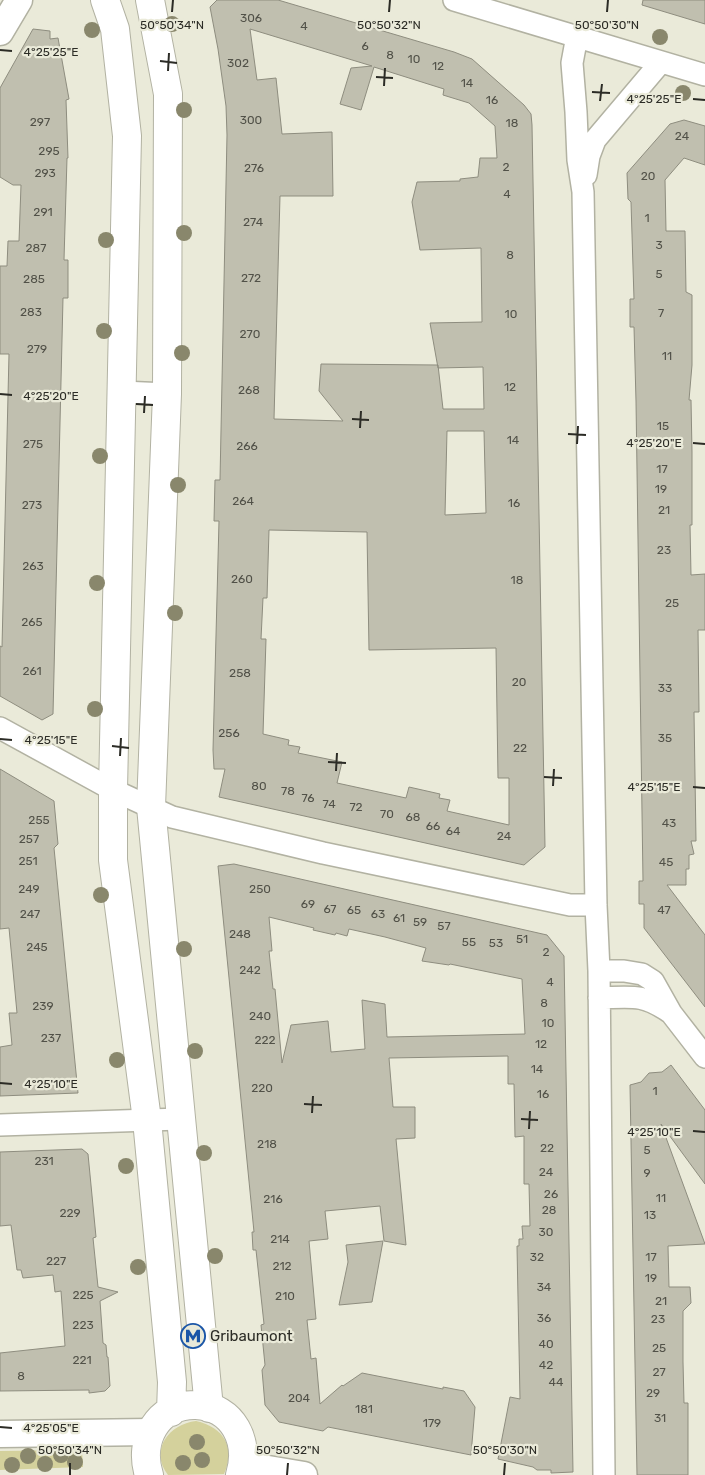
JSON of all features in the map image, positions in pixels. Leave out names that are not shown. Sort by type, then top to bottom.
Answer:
[{"type":"main road","points":[[105,0],[115,29],[127,136],[113,860],[147,1120],[172,1382],[170,1412]]},
{"type":"main road","points":[[150,0],[168,94],[167,394],[151,807],[209,1408]]},
{"type":"main road","points":[[149,1475],[145,1463],[145,1447],[156,1424],[170,1412],[196,1405],[222,1414],[233,1424],[240,1436],[244,1450],[242,1470]]},
{"type":"street","points":[[0,32],[19,0]]},
{"type":"street","points":[[458,1],[705,75]]},
{"type":"street","points":[[577,36],[572,63],[578,160],[583,192],[596,905],[599,971],[604,1475]]},
{"type":"street","points":[[583,192],[589,156],[595,140],[661,62]]},
{"type":"street","points":[[122,392],[167,394]]},
{"type":"street","points":[[0,728],[113,790],[172,817],[323,852],[570,905],[596,905]]},
{"type":"street","points":[[599,971],[624,971],[642,974],[653,981],[671,1013],[705,1058]]},
{"type":"street","points":[[599,998],[642,998],[656,1002],[671,1013]]},
{"type":"street","points":[[0,1125],[180,1119]]},
{"type":"street","points":[[0,1434],[151,1432]]},
{"type":"street","points":[[242,1470],[304,1475]]},
{"type":"shaded area","points":[[196,1421],[214,1428],[225,1440],[229,1456],[224,1474],[168,1475],[163,1466],[161,1456],[161,1448],[165,1440],[178,1427]]},
{"type":"shaded area","points":[[82,1450],[83,1467],[0,1470],[0,1451]]},
{"type":"building","points":[[217,0],[278,0],[454,52],[472,59],[524,105],[531,114],[545,847],[524,865],[219,797],[225,769],[214,769],[213,750],[219,521],[214,521],[215,480],[220,480],[227,135],[226,106],[210,7]],"holes":[[[250,29],[372,66],[351,68],[340,104],[361,110],[374,67],[444,89],[443,95],[469,103],[495,126],[497,158],[480,158],[478,177],[460,179],[460,181],[417,182],[412,202],[420,250],[481,248],[482,322],[430,323],[437,365],[321,364],[319,391],[343,421],[274,419],[280,196],[333,196],[332,132],[282,134],[276,78],[257,80]],[[483,367],[484,409],[443,409],[438,368]],[[447,431],[484,431],[486,513],[445,515]],[[269,530],[367,532],[369,650],[496,648],[498,778],[509,778],[509,825],[447,811],[450,800],[439,798],[440,794],[409,787],[406,798],[337,783],[342,762],[298,753],[300,747],[288,745],[289,740],[263,734],[266,639],[261,639],[263,598],[267,598]]]},
{"type":"building","points":[[643,0],[705,0],[705,24],[642,5]]},
{"type":"building","points":[[33,29],[50,31],[50,39],[58,38],[69,99],[66,100],[68,158],[64,260],[68,260],[68,298],[63,298],[53,714],[42,720],[0,696],[9,354],[0,354],[0,266],[7,266],[8,241],[19,241],[21,185],[13,185],[0,177],[0,88]]},
{"type":"building","points":[[684,120],[705,126],[705,165],[684,158],[665,180],[666,231],[685,231],[686,292],[692,295],[692,365],[689,400],[691,400],[692,452],[691,575],[705,574],[705,630],[698,630],[699,712],[694,712],[696,841],[691,841],[694,854],[689,855],[689,869],[686,869],[686,885],[667,885],[705,935],[705,1007],[644,928],[644,904],[639,904],[639,881],[643,881],[636,401],[634,327],[630,327],[630,299],[634,299],[631,202],[628,199],[627,173],[670,124]]},
{"type":"building","points":[[0,769],[54,801],[58,844],[54,848],[78,1093],[0,1096],[0,1047],[12,1045],[9,1013],[17,1013],[9,928],[0,929]]},
{"type":"building","points":[[234,864],[547,935],[564,956],[573,1472],[551,1473],[551,1470],[537,1470],[533,1467],[498,1459],[510,1397],[520,1399],[517,1246],[519,1246],[519,1239],[523,1239],[522,1226],[530,1226],[529,1184],[524,1184],[524,1136],[515,1137],[514,1084],[508,1084],[508,1056],[389,1058],[393,1107],[415,1107],[415,1138],[396,1139],[406,1245],[384,1241],[380,1206],[325,1211],[328,1239],[309,1241],[316,1319],[307,1320],[311,1359],[316,1358],[320,1404],[342,1385],[362,1373],[443,1389],[443,1387],[464,1391],[475,1407],[471,1455],[328,1427],[323,1431],[279,1422],[265,1405],[262,1370],[265,1365],[261,1325],[264,1324],[256,1250],[253,1250],[252,1232],[254,1232],[218,866]],"holes":[[[269,917],[314,928],[313,930],[335,935],[336,933],[347,936],[349,929],[385,937],[426,948],[422,961],[450,964],[522,979],[525,1034],[387,1037],[385,1004],[362,1000],[365,1049],[331,1052],[328,1021],[291,1025],[282,1063],[275,989],[273,989],[269,951],[272,951]]]},
{"type":"building","points":[[671,1065],[705,1110],[705,1184],[661,1124],[705,1244],[668,1246],[669,1287],[690,1287],[691,1303],[683,1311],[684,1403],[688,1403],[688,1475],[637,1475],[630,1085],[641,1082],[649,1073],[662,1072]]},
{"type":"building","points":[[82,1149],[88,1154],[96,1237],[93,1238],[98,1287],[118,1292],[100,1301],[103,1343],[106,1345],[108,1357],[110,1386],[105,1391],[89,1393],[89,1390],[0,1391],[0,1353],[65,1346],[61,1291],[55,1292],[53,1275],[23,1278],[21,1270],[17,1270],[11,1225],[0,1226],[0,1152]]},
{"type":"building","points":[[383,1241],[372,1302],[339,1305],[348,1262],[346,1245]]},
{"type":"place","name":"Gribaumont","points":[[193,1336]]}]
